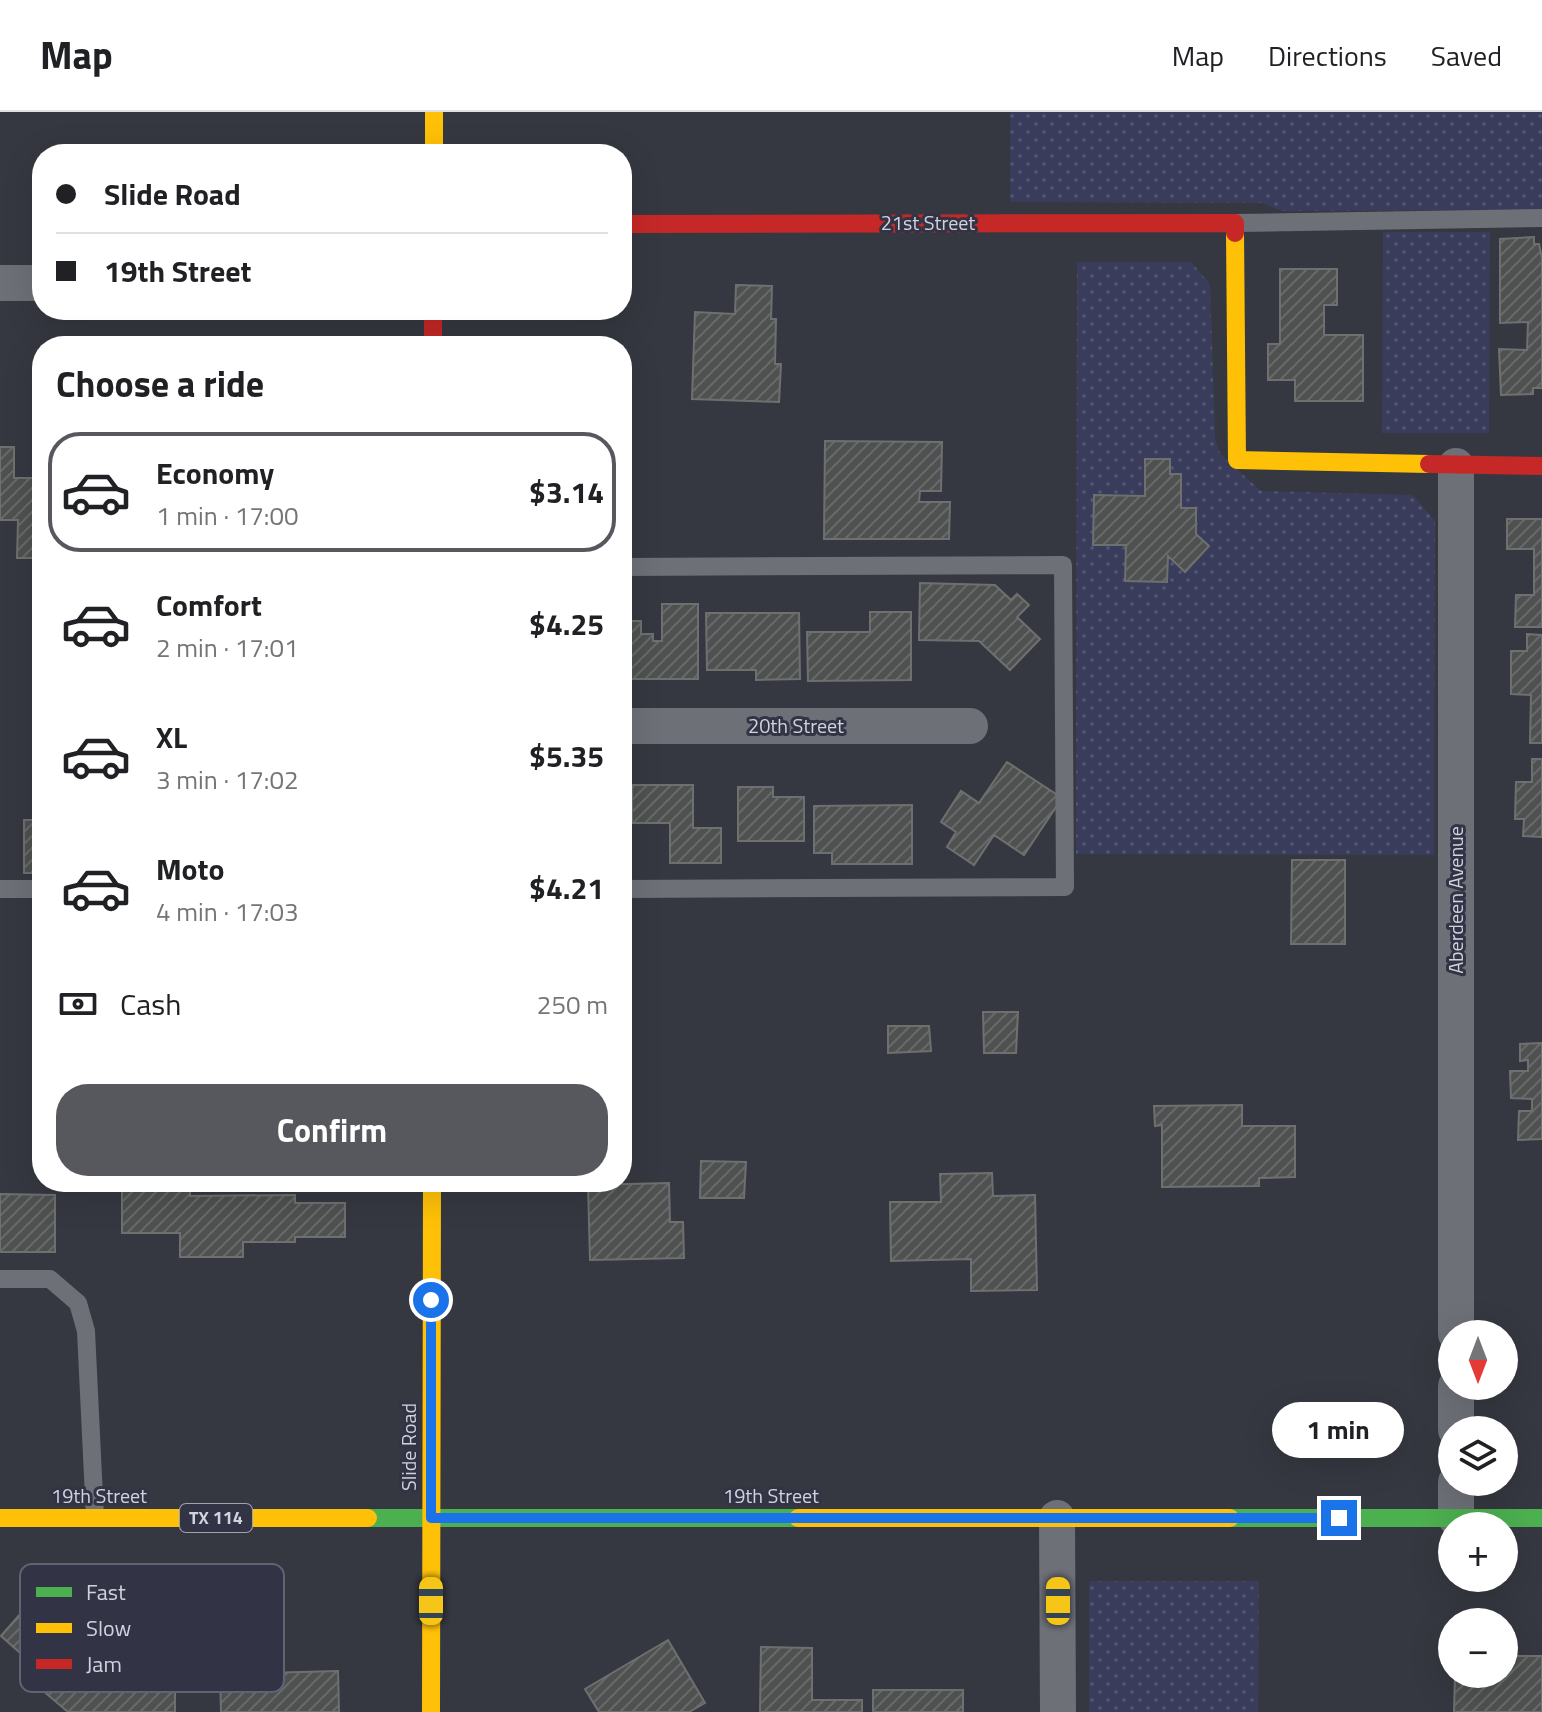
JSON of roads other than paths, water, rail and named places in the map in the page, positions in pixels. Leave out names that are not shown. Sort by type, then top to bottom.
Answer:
[{"type":"main road","points":[[434,112],[434,144]]},
{"type":"main road","points":[[1235,223],[1237,460],[1542,466]]},
{"type":"main road","name":"21st Street","points":[[632,224],[1235,223]]},
{"type":"main road","name":"Slide Road","points":[[431,1712],[432,1192]]},
{"type":"main road","name":"19th Street","points":[[0,1518],[1438,1518]]},
{"type":"main road","name":"19th Street","points":[[1518,1518],[1542,1518]]},
{"type":"street","points":[[0,283],[32,283]]},
{"type":"street","name":"Aberdeen Avenue","points":[[1456,466],[1456,1320]]},
{"type":"street","name":"20th Street","points":[[632,726],[970,726]]},
{"type":"street","points":[[1057,1518],[1058,1712]]},
{"type":"lane","points":[[1235,223],[1542,218]]},
{"type":"lane","points":[[632,567],[1063,565],[1065,887],[632,889]]},
{"type":"lane","points":[[0,889],[32,889]]},
{"type":"lane","points":[[0,1279],[50,1279],[78,1303],[86,1331],[95,1518]]}]
